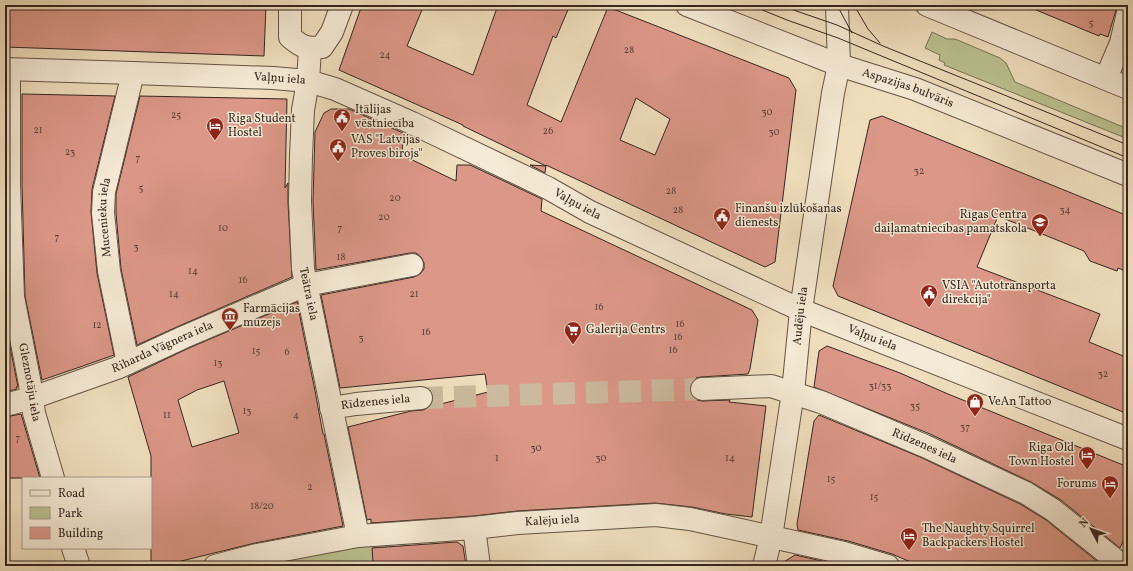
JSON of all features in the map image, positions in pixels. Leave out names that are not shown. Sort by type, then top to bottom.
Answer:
[{"type":"street","points":[[290,5],[290,37],[301,46],[310,49],[322,48],[332,32],[342,5]]},
{"type":"street","points":[[296,5],[294,28],[301,36],[310,40],[319,36],[327,25],[333,5]]},
{"type":"street","name":"Aspazijas bulvāris","points":[[687,5],[839,65],[915,89],[1128,175]]},
{"type":"street","name":"Audēju iela","points":[[764,566],[771,536],[792,392],[801,310],[833,94],[839,65],[836,5]]},
{"type":"street","points":[[927,5],[1128,88]]},
{"type":"street","points":[[1106,78],[1121,42],[1128,13]]},
{"type":"street","name":"Teātra iela","points":[[310,49],[308,82],[303,110],[300,201],[303,269],[358,536]]},
{"type":"street","name":"Vaļņu iela","points":[[7,70],[273,78],[308,82],[335,89],[412,123],[548,188],[590,212],[801,310],[1128,439]]},
{"type":"street","name":"Gleznotāju iela","points":[[7,70],[13,297],[34,413],[52,477]]},
{"type":"street","name":"Mucenieku iela","points":[[128,363],[109,271],[102,213],[104,192],[134,73]]},
{"type":"street","name":"Riharda Vāgnera iela","points":[[5,405],[32,398],[128,363],[306,285],[412,265]]},
{"type":"street","name":"Rīdzenes iela","points":[[702,389],[771,386],[821,402],[918,443],[1026,493],[1052,510],[1123,566]]},
{"type":"street","name":"Rīdzenes iela","points":[[332,408],[356,404],[420,398]]},
{"type":"street","name":"Kalēju iela","points":[[215,566],[259,561],[358,536],[474,528],[518,523],[656,515],[690,519],[771,536],[844,553],[888,566]]},
{"type":"street","points":[[474,528],[479,566]]},
{"type":"street","points":[[73,549],[79,566]]},
{"type":"green space","points":[[932,32],[947,39],[955,39],[1000,58],[1006,63],[1015,82],[1128,129],[1128,139],[944,65],[945,63],[939,60],[940,55],[925,48]]},
{"type":"green space","points":[[386,544],[387,566],[271,566],[270,561],[358,546]]},
{"type":"building","points":[[5,5],[266,5],[264,56],[5,47]]},
{"type":"building","points":[[362,5],[424,5],[407,46],[473,75],[498,5],[570,5],[556,38],[553,36],[527,105],[561,122],[608,7],[789,78],[796,90],[775,262],[765,267],[546,166],[463,125],[339,70]],"holes":[[[636,98],[670,119],[655,155],[620,140]]]},
{"type":"building","points":[[1024,5],[1119,5],[1116,10],[1108,37],[1100,34],[1099,36]]},
{"type":"building","points":[[22,94],[115,96],[92,189],[91,212],[97,273],[114,355],[42,380],[25,296],[22,184]]},
{"type":"building","points":[[140,96],[287,99],[285,188],[288,183],[292,277],[137,345],[121,269],[116,213],[116,194]]},
{"type":"building","name":"Galerija Centrs","points":[[331,109],[349,109],[403,133],[402,155],[456,181],[457,165],[470,165],[542,199],[541,211],[752,310],[758,320],[748,374],[696,378],[691,383],[690,389],[692,396],[697,400],[730,400],[729,402],[766,406],[752,517],[726,514],[692,507],[655,503],[517,511],[473,516],[371,523],[371,519],[367,520],[348,427],[411,411],[423,410],[429,407],[488,392],[485,374],[340,388],[321,295],[414,277],[420,274],[424,269],[424,263],[421,257],[416,253],[410,253],[316,270],[313,201],[315,132],[324,113]]},
{"type":"building","points":[[882,116],[1128,216],[1128,272],[1118,268],[1117,271],[1090,261],[1084,251],[998,216],[977,267],[1100,314],[1089,342],[1128,358],[1128,414],[838,296],[833,286],[870,120]]},
{"type":"building","points":[[530,165],[546,166],[545,173]]},
{"type":"building","points":[[297,302],[343,526],[255,543],[165,565],[164,563],[151,566],[151,456],[128,377],[189,348]],"holes":[[[224,381],[239,433],[192,447],[178,400],[197,390]]]},
{"type":"building","points":[[5,321],[18,387],[16,387],[17,389],[5,392]]},
{"type":"building","points":[[827,346],[900,373],[1128,467],[1128,530],[1120,548],[1061,500],[1031,482],[930,434],[814,387],[819,351]]},
{"type":"building","points":[[21,414],[40,477],[5,478],[5,417]]},
{"type":"building","points":[[819,415],[920,457],[1020,504],[1046,520],[1103,566],[920,566],[892,554],[848,541],[798,530],[797,524],[814,421]]},
{"type":"building","points":[[457,542],[463,546],[466,566],[387,566],[387,562],[373,562],[372,548]]},
{"type":"building","points":[[795,555],[840,565],[840,566],[777,566]]},
{"type":"tunnel","points":[[421,398],[702,389]]},
{"type":"tram line","points":[[750,5],[838,38],[1128,158]]},
{"type":"tram line","points":[[779,5],[837,25],[883,46],[1128,145]]},
{"type":"tram line","points":[[837,5],[852,33]]},
{"type":"tram line","points":[[854,5],[868,29],[880,43]]},
{"type":"place","name":"Itālijas vēstniecība","points":[[342,132]]},
{"type":"place","name":"Riga Student Hostel","points":[[215,141]]},
{"type":"place","name":"VAS \"Latvijas Proves birojs\"","points":[[338,162]]},
{"type":"place","name":"Finanšu izlūkošanas dienests","points":[[722,231]]},
{"type":"place","name":"Rīgas Centra daiļamatniecības pamatskola","points":[[1040,237]]},
{"type":"place","name":"VSIA \"Autotransporta direkcija\"","points":[[929,308]]},
{"type":"place","name":"Farmācijas muzejs","points":[[230,331]]},
{"type":"place","name":"Galerija Centrs","points":[[573,345]]},
{"type":"place","name":"VeAn Tattoo","points":[[975,417]]},
{"type":"place","name":"Riga Old Town Hostel","points":[[1087,470]]},
{"type":"place","name":"Forums","points":[[1110,499]]},
{"type":"place","name":"The Naughty Squirrel Backpackers Hostel","points":[[909,551]]}]
